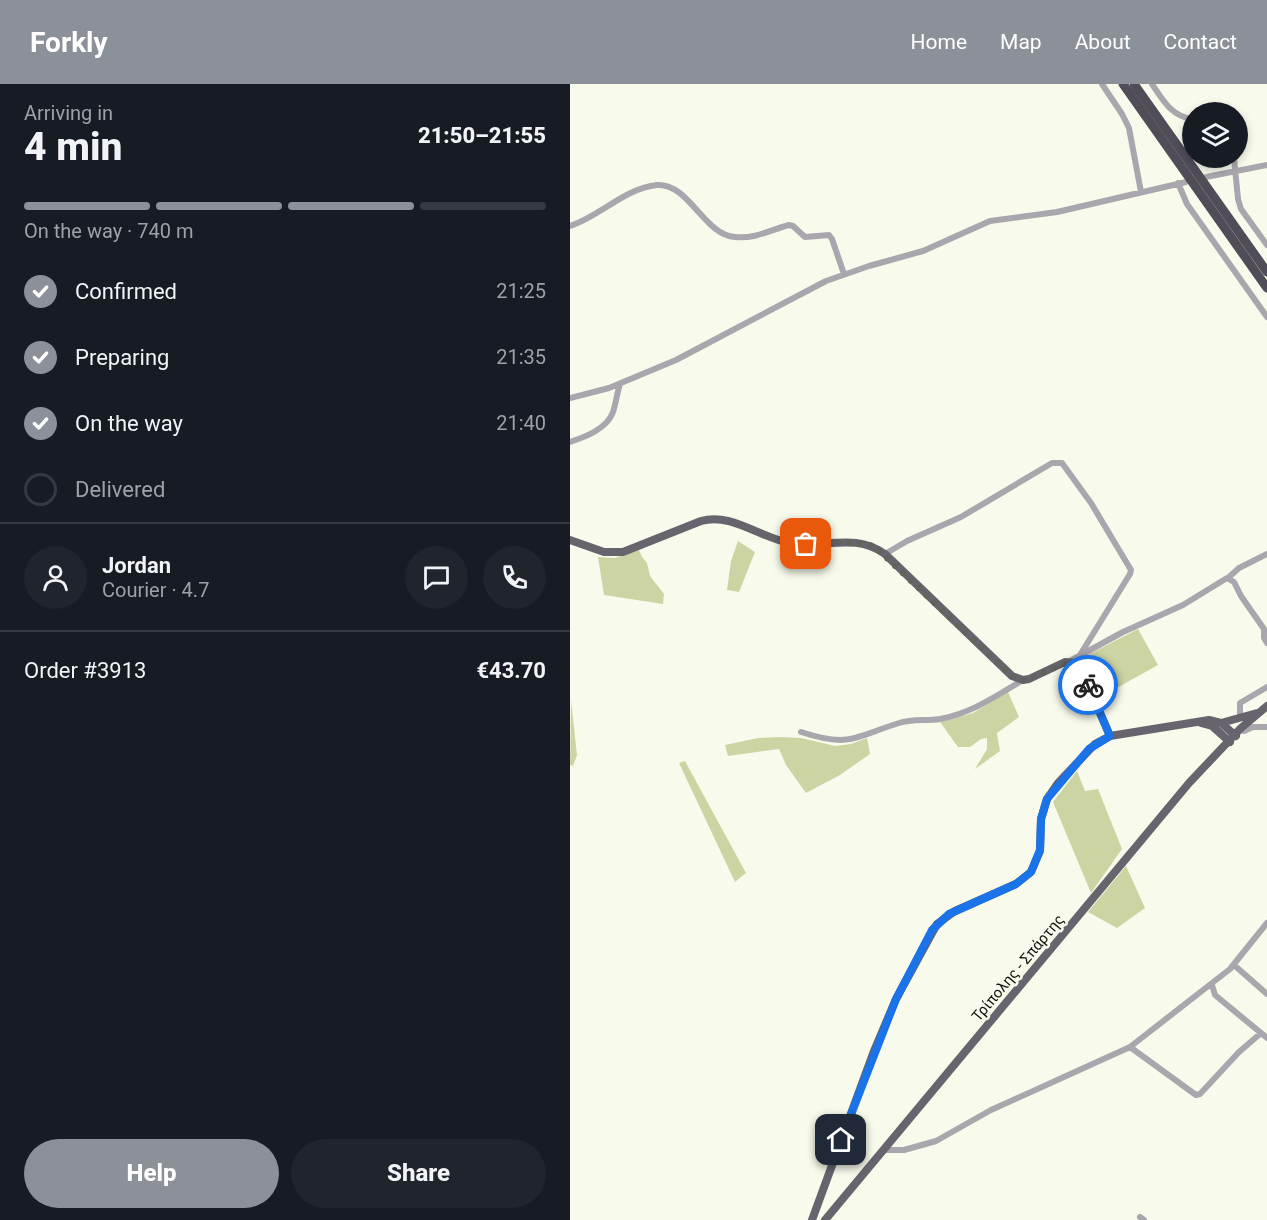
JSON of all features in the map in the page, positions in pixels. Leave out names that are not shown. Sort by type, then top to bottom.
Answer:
[{"type":"highway","points":[[1123,84],[1267,288]]},
{"type":"highway","points":[[1134,84],[1267,272]]},
{"type":"main road","points":[[570,540],[604,552],[623,552],[700,521],[713,519],[728,521],[790,543],[856,542],[868,544],[885,554],[1012,676],[1023,680],[1070,661],[1076,663],[1081,669],[1110,736]]},
{"type":"main road","points":[[1221,723],[1264,711]]},
{"type":"main road","name":"Τρίπολης - Σπάρτης","points":[[825,1220],[1194,777],[1264,711]]},
{"type":"main road","name":"Τρίπολης - Σπάρτης","points":[[1233,739],[1241,728],[1264,711]]},
{"type":"main road","points":[[812,1220],[874,1051],[896,999],[932,930],[949,914],[1016,884],[1031,872],[1040,850],[1041,819],[1047,799],[1089,749],[1110,736],[1213,720],[1221,723],[1233,739]]},
{"type":"main road","points":[[1197,722],[1208,724],[1233,739]]},
{"type":"main road","points":[[1221,723],[1221,733]]},
{"type":"street","points":[[1102,84],[1129,128],[1141,192]]},
{"type":"street","points":[[1152,84],[1173,112],[1182,117]]},
{"type":"street","points":[[1206,177],[1267,165]]},
{"type":"street","points":[[1235,168],[1240,209],[1267,245]]},
{"type":"street","points":[[570,398],[620,384],[687,355],[820,284],[844,274],[924,251],[990,221],[1057,212],[1186,182]]},
{"type":"street","points":[[1178,183],[1187,204],[1267,317]]},
{"type":"street","points":[[570,226],[587,219],[628,195],[655,186],[665,186],[687,198],[702,217],[728,236],[755,237],[789,225],[805,237],[829,235],[844,274]]},
{"type":"street","points":[[570,442],[597,430],[608,421],[614,411],[620,384]]},
{"type":"street","points":[[885,554],[907,541],[961,517],[1052,463],[1062,463],[1091,503],[1131,570],[1080,655]]},
{"type":"street","points":[[1070,661],[1123,632],[1183,605],[1223,578],[1228,578],[1248,563],[1267,554]]},
{"type":"street","points":[[1228,578],[1234,582],[1264,629],[1264,638],[1267,643]]},
{"type":"street","points":[[801,732],[830,741],[853,740],[900,723],[939,719],[967,712],[1023,680]]},
{"type":"street","points":[[1240,717],[1240,703],[1267,687]]},
{"type":"street","points":[[1244,731],[1253,727],[1266,727],[1264,711]]},
{"type":"street","points":[[884,1150],[904,1150],[936,1142],[991,1110],[1130,1047],[1212,985],[1234,965],[1267,923]]},
{"type":"street","points":[[1234,965],[1267,994]]},
{"type":"street","points":[[1212,985],[1215,995],[1267,1038]]},
{"type":"street","points":[[1130,1047],[1196,1095],[1200,1094],[1261,1033]]},
{"type":"green space","points":[[738,541],[755,552],[739,592],[727,590],[731,561]]},
{"type":"green space","points":[[639,550],[647,563],[650,576],[664,594],[663,604],[604,595],[598,557],[615,558]]},
{"type":"green space","points":[[1138,629],[1158,665],[1097,699],[1080,659]]},
{"type":"green space","points":[[1008,692],[1019,717],[997,733],[1000,751],[975,769],[987,749],[987,738],[981,739],[970,747],[958,747],[940,722],[973,713]]},
{"type":"green space","points":[[571,700],[577,755],[573,766],[570,765]]},
{"type":"green space","points":[[758,738],[801,738],[835,746],[851,744],[867,738],[870,754],[840,775],[806,793],[786,765],[779,749],[728,756],[725,745]]},
{"type":"green space","points":[[685,761],[746,873],[735,882],[679,763]]},
{"type":"green space","points":[[1077,771],[1085,791],[1098,789],[1122,849],[1091,893],[1053,802]]},
{"type":"green space","points":[[1126,866],[1145,908],[1117,928],[1088,912]]},
{"type":"way so far","points":[[806,544],[856,542],[875,547],[1012,676],[1023,680],[1029,679],[1065,662],[1073,661],[1079,665],[1088,685]]},
{"type":"route","points":[[841,1140],[896,999],[932,930],[941,919],[949,914],[1016,884],[1031,872],[1040,850],[1042,810],[1050,793],[1089,749],[1110,736],[1088,685]]}]
